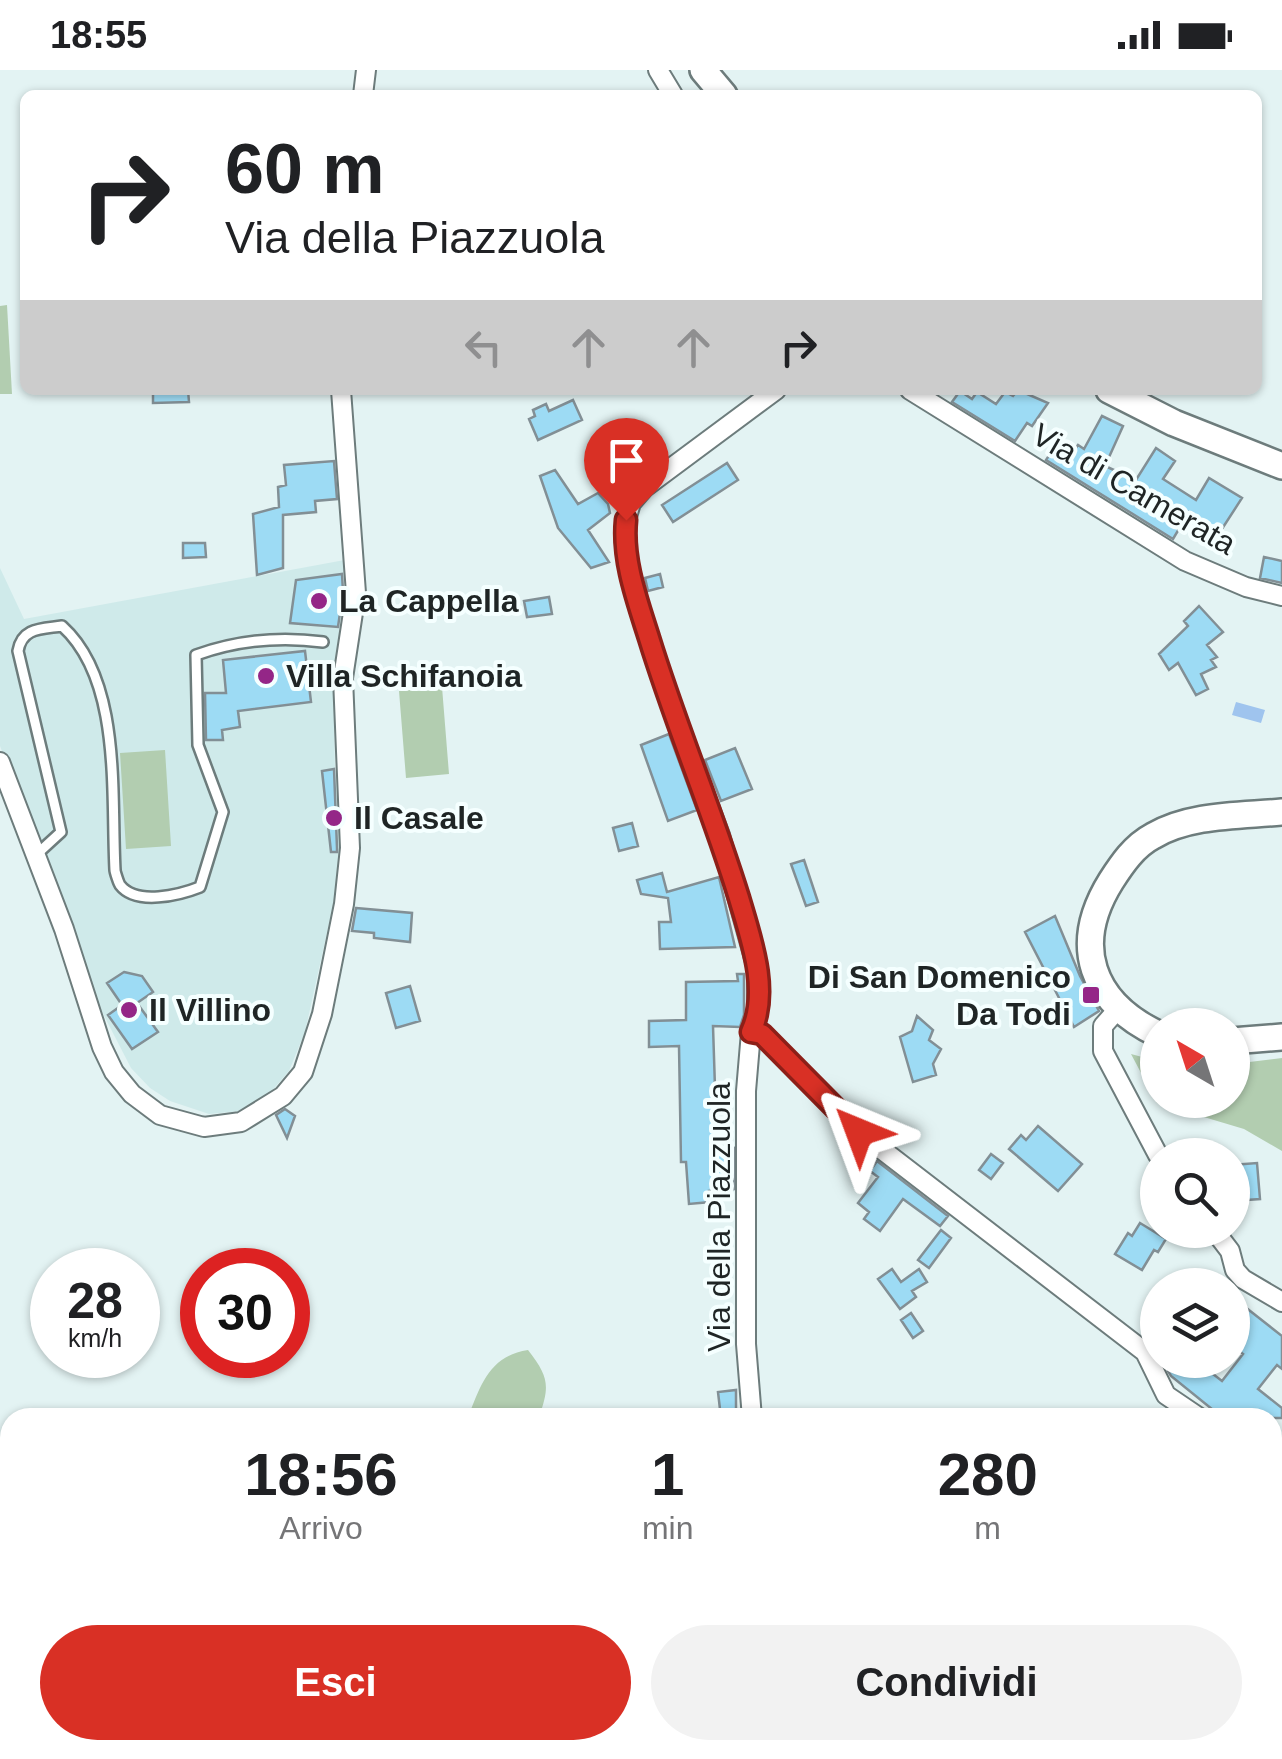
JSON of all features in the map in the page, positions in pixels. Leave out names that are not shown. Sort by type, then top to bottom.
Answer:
[{"type":"main road","points":[[703,70],[720,90]]},
{"type":"main road","points":[[1119,395],[1174,423],[1282,466]]},
{"type":"main road","points":[[1140,1022],[1118,1008],[1097,980],[1090,945],[1096,910],[1129,854],[1150,837],[1176,824],[1282,812]]},
{"type":"main road","points":[[1250,1040],[1282,1037]]},
{"type":"street","points":[[0,762],[37,854],[102,1047],[114,1072],[132,1094],[160,1115],[204,1127],[255,1116],[296,1084],[322,1014],[344,904],[350,848],[343,678],[356,594],[341,395]]},
{"type":"street","name":"Via della Piazzuola","points":[[753,1408],[746,1344],[746,1091],[751,1032],[757,1018],[757,968],[720,836],[653,652],[631,579],[624,537],[631,503],[644,488],[769,395]]},
{"type":"street","name":"Via di Camerata","points":[[918,395],[1186,562],[1282,596]]},
{"type":"street","points":[[1118,1008],[1103,1026],[1103,1051],[1149,1138]]},
{"type":"street","points":[[751,1032],[762,1034],[859,1132],[1144,1352],[1166,1395],[1185,1408]]},
{"type":"street","points":[[1228,1248],[1244,1279],[1282,1302]]},
{"type":"lane","points":[[37,854],[61,832],[18,651],[20,640],[30,631],[62,626],[73,636],[95,672],[106,713],[114,870],[119,885],[131,893],[154,897],[188,892],[200,886],[222,812],[198,744],[196,655],[227,644],[292,638],[323,642]]},
{"type":"shaded area","points":[[350,559],[333,674],[335,769],[345,851],[305,1032],[289,1071],[264,1100],[241,1111],[209,1114],[170,1101],[150,1088],[131,1068],[98,1004],[0,746],[0,568],[24,619]]},
{"type":"green space","points":[[7,305],[12,394],[0,394],[0,306]]},
{"type":"green space","points":[[442,687],[449,774],[406,778],[399,691]]},
{"type":"green space","points":[[165,750],[171,846],[126,849],[120,753]]},
{"type":"green space","points":[[1131,1054],[1140,1056],[1140,1071]]},
{"type":"green space","points":[[1282,1058],[1282,1151],[1244,1129],[1207,1118],[1250,1118],[1250,1062]]},
{"type":"green space","points":[[528,1350],[540,1368],[546,1382],[542,1408],[472,1408],[495,1365]]},
{"type":"water","points":[[1236,702],[1265,710],[1261,723],[1232,715]]},
{"type":"building","points":[[153,395],[188,395],[189,402],[153,403]]},
{"type":"building","points":[[957,395],[972,399],[982,395],[996,404],[1003,395],[1030,395],[1048,403],[1032,426],[1027,423],[1015,441],[952,402]]},
{"type":"building","points":[[573,400],[582,420],[538,440],[529,419],[535,416],[533,410],[546,404],[549,411]]},
{"type":"building","points":[[1102,416],[1123,426],[1105,466],[1136,480],[1156,448],[1175,461],[1163,479],[1196,500],[1209,478],[1242,498],[1220,532],[1189,512],[1173,539],[1046,460],[1059,440],[1075,449],[1078,445],[1084,449]]},
{"type":"building","points":[[334,461],[337,499],[315,501],[316,512],[283,515],[283,568],[257,575],[253,514],[279,507],[278,487],[286,485],[284,465]]},
{"type":"building","points":[[727,463],[738,480],[673,522],[662,505]]},
{"type":"building","points":[[555,470],[578,504],[598,493],[608,504],[610,513],[588,530],[609,562],[591,568],[558,528],[540,476]]},
{"type":"building","points":[[183,543],[205,543],[206,557],[183,558]]},
{"type":"building","points":[[1264,557],[1282,561],[1282,583],[1260,578]]},
{"type":"building","name":"La Cappella","points":[[342,574],[338,627],[290,623],[296,580]]},
{"type":"building","points":[[660,574],[663,587],[648,591],[645,578]]},
{"type":"building","points":[[549,597],[552,614],[527,617],[524,601]]},
{"type":"building","points":[[1199,606],[1223,632],[1207,645],[1217,657],[1211,660],[1216,667],[1201,674],[1208,689],[1196,695],[1178,663],[1169,670],[1159,654],[1188,626],[1184,621]]},
{"type":"building","name":"Villa Schifanoia","points":[[305,651],[311,702],[238,711],[240,727],[222,730],[223,740],[206,740],[205,693],[226,693],[223,660]]},
{"type":"building","points":[[669,734],[697,810],[668,821],[641,745]]},
{"type":"building","points":[[735,748],[752,789],[721,801],[705,760]]},
{"type":"building","points":[[334,769],[337,852],[331,852],[322,771]]},
{"type":"building","points":[[632,823],[638,846],[619,851],[613,828]]},
{"type":"building","points":[[804,860],[818,902],[806,906],[791,864]]},
{"type":"building","points":[[662,873],[667,892],[719,877],[735,947],[660,949],[659,922],[671,922],[668,898],[641,894],[637,880]]},
{"type":"building","points":[[356,908],[412,913],[410,942],[352,931]]},
{"type":"building","points":[[1055,916],[1099,1011],[1074,1027],[1025,932]]},
{"type":"building","name":"Il Villino","points":[[124,972],[142,976],[153,992],[137,1003],[158,1032],[132,1049],[108,1015],[122,1005],[107,983]]},
{"type":"building","points":[[737,974],[744,974],[744,1015],[740,1027],[713,1026],[717,1150],[734,1148],[734,1189],[709,1191],[710,1202],[689,1204],[686,1162],[681,1162],[679,1046],[649,1047],[649,1021],[686,1020],[686,982],[738,981]]},
{"type":"building","points":[[410,986],[420,1021],[396,1028],[386,993]]},
{"type":"building","points":[[917,1016],[933,1030],[929,1040],[941,1049],[933,1064],[936,1075],[913,1082],[900,1037],[912,1031]]},
{"type":"building","points":[[285,1109],[295,1116],[287,1138],[276,1115]]},
{"type":"building","points":[[1038,1126],[1082,1164],[1058,1191],[1009,1149],[1021,1135],[1026,1140]]},
{"type":"building","points":[[991,1154],[1003,1163],[991,1179],[979,1170]]},
{"type":"building","points":[[877,1161],[948,1216],[940,1226],[903,1199],[880,1231],[864,1219],[869,1212],[858,1203],[878,1177],[870,1171]]},
{"type":"building","points":[[1257,1163],[1260,1199],[1250,1200],[1250,1164]]},
{"type":"building","points":[[1140,1223],[1140,1248],[1160,1248],[1158,1252],[1154,1250],[1143,1268],[1115,1254],[1128,1233],[1132,1236]]},
{"type":"building","points":[[941,1230],[951,1238],[929,1268],[918,1260]]},
{"type":"building","points":[[892,1269],[901,1282],[919,1269],[927,1282],[912,1291],[916,1297],[900,1309],[878,1279]]},
{"type":"building","points":[[1250,1311],[1282,1336],[1282,1369],[1277,1365],[1258,1389],[1282,1408],[1211,1408],[1173,1378],[1250,1378]]},
{"type":"building","points":[[911,1313],[923,1331],[913,1338],[901,1320]]},
{"type":"building","points":[[736,1390],[736,1408],[720,1408],[718,1392]]},
{"type":"place","name":"La Cappella","points":[[319,601]]},
{"type":"place","name":"Villa Schifanoia","points":[[266,676]]},
{"type":"place","name":"Il Casale","points":[[334,818]]},
{"type":"place","name":"Di San Domenico Da Todi","points":[[1091,995]]},
{"type":"place","name":"Il Villino","points":[[129,1010]]},
{"type":"route","points":[[626,520],[624,537],[631,579],[665,688],[720,836],[748,930],[757,968],[757,1018],[751,1032],[762,1034],[859,1132]]}]
